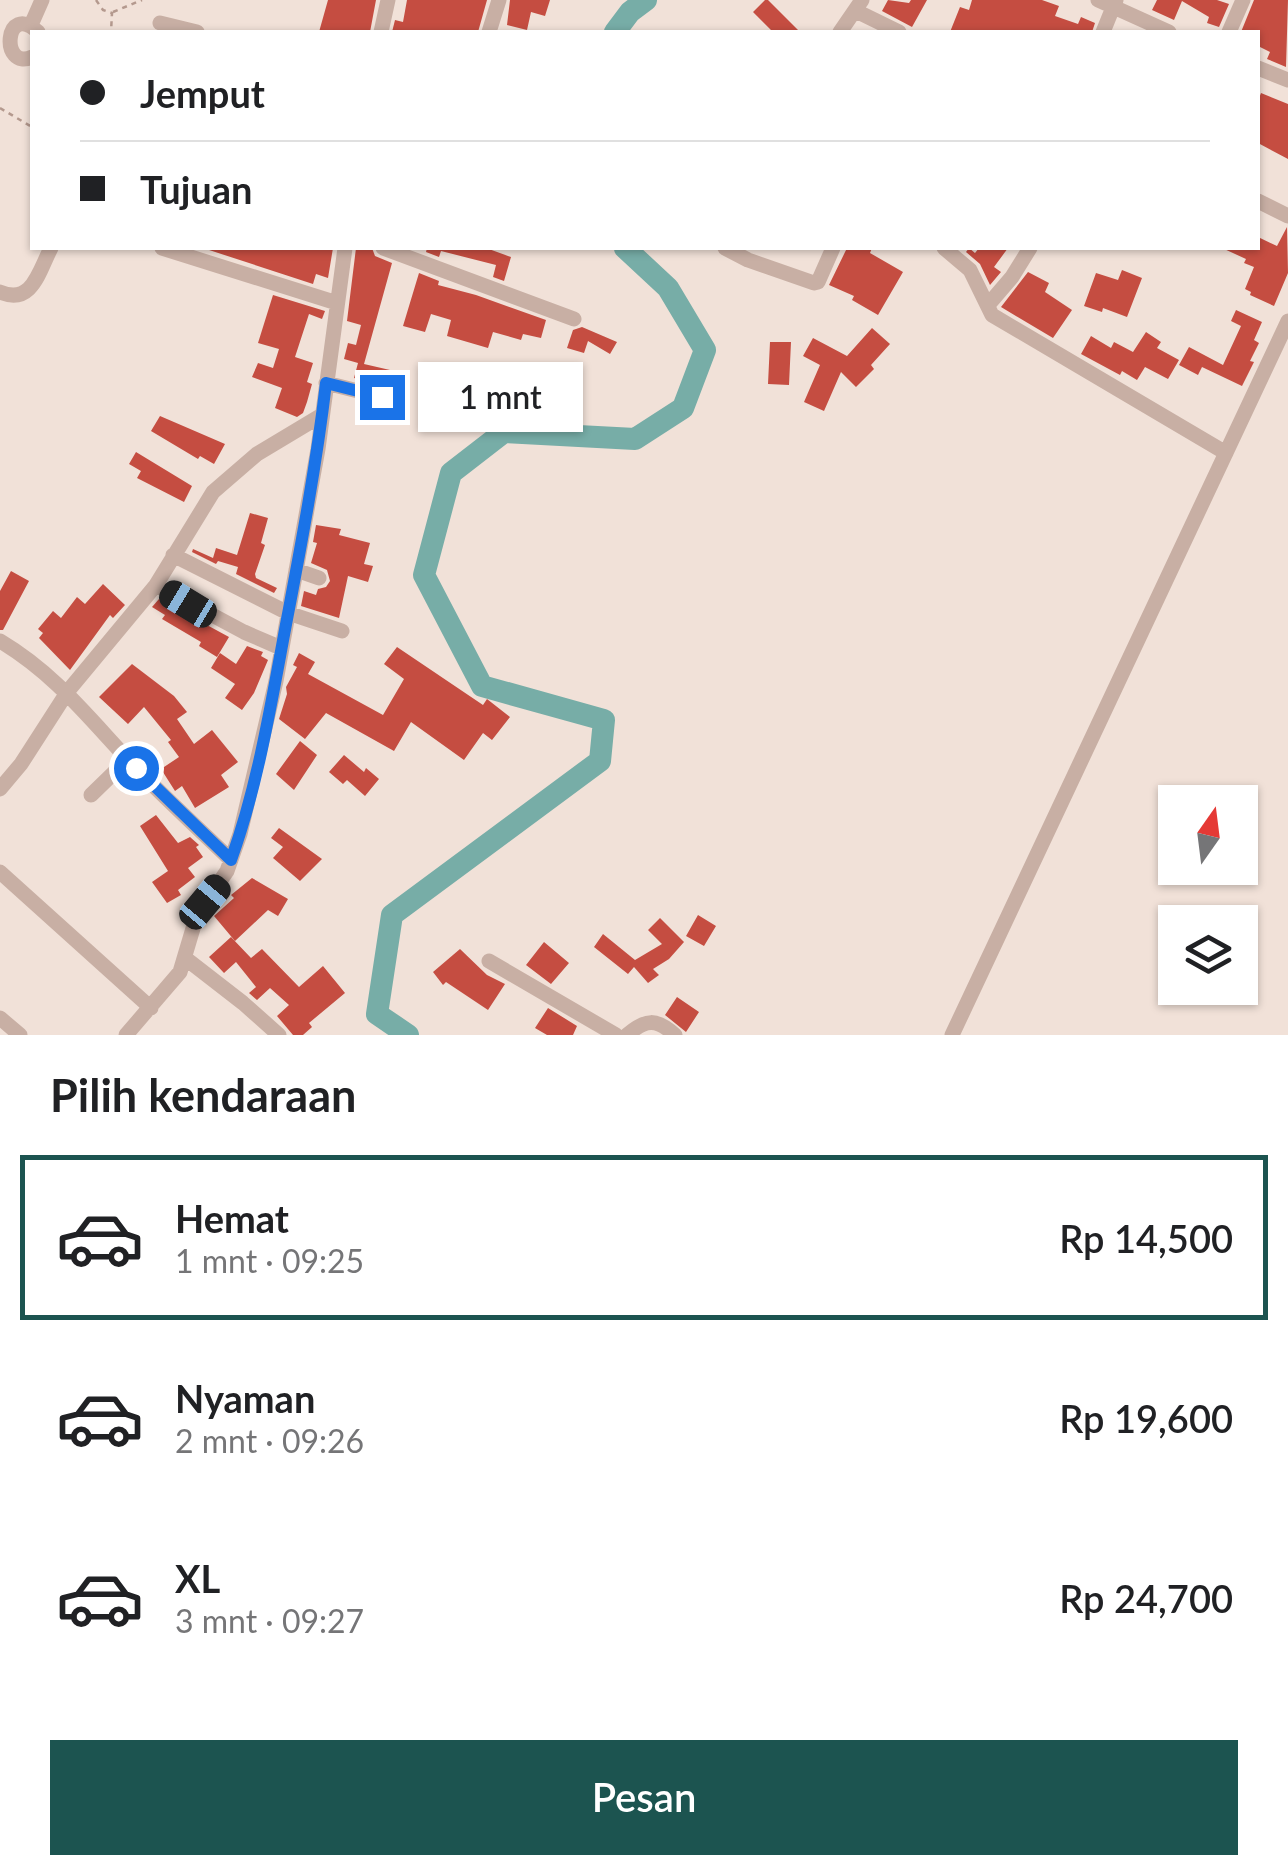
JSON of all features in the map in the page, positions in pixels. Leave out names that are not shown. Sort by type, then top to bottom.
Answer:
[{"type":"street","points":[[30,58],[12,57],[2,36],[14,26],[34,29],[42,0]]},
{"type":"street","points":[[381,30],[388,0]]},
{"type":"street","points":[[490,30],[498,0]]},
{"type":"street","points":[[1230,30],[1244,0]]},
{"type":"street","points":[[1104,30],[1109,3],[1165,30]]},
{"type":"street","points":[[841,30],[859,6],[896,30]]},
{"type":"street","points":[[160,22],[190,30]]},
{"type":"street","points":[[1260,69],[1288,80]]},
{"type":"street","points":[[1260,202],[1288,216]]},
{"type":"street","points":[[0,292],[14,296],[29,291],[49,250]]},
{"type":"street","points":[[168,250],[337,303]]},
{"type":"street","points":[[126,1035],[174,984],[197,915],[220,884],[244,818],[296,570],[345,250]]},
{"type":"street","points":[[389,250],[574,319]]},
{"type":"street","points":[[729,250],[814,283],[818,282],[832,250]]},
{"type":"street","points":[[946,250],[970,270],[992,315],[1226,453]]},
{"type":"street","points":[[988,306],[1029,250]]},
{"type":"street","points":[[952,1035],[1288,321]]},
{"type":"street","points":[[326,383],[382,397]]},
{"type":"street","points":[[0,789],[21,764],[68,691],[156,585],[197,513],[230,476],[257,454],[322,415]]},
{"type":"street","points":[[173,555],[288,613],[342,631]]},
{"type":"street","points":[[296,570],[320,578]]},
{"type":"street","points":[[156,585],[282,648]]},
{"type":"street","points":[[0,641],[68,691],[128,759],[231,860]]},
{"type":"street","points":[[91,795],[128,759]]},
{"type":"street","points":[[0,872],[151,1008]]},
{"type":"street","points":[[185,958],[244,1002],[279,1035]]},
{"type":"street","points":[[489,960],[616,1035]]},
{"type":"street","points":[[0,1018],[20,1035]]},
{"type":"street","points":[[627,1035],[646,1021],[656,1021],[675,1035]]},
{"type":"path","points":[[96,0],[102,10],[112,12],[142,0]]},
{"type":"path","points":[[111,30],[112,12]]},
{"type":"path","points":[[0,108],[30,126]]},
{"type":"building","points":[[328,0],[376,0],[370,30],[320,30]]},
{"type":"building","points":[[407,0],[487,0],[479,30],[392,30],[395,20],[403,22]]},
{"type":"building","points":[[510,0],[550,0],[545,16],[531,12],[527,30],[507,25]]},
{"type":"building","points":[[768,0],[798,30],[771,30],[753,12]]},
{"type":"building","points":[[888,0],[927,0],[912,27],[882,11]]},
{"type":"building","points":[[972,0],[1042,0],[1059,6],[1055,16],[1078,24],[1081,17],[1095,23],[1093,30],[951,30],[960,7],[969,10]]},
{"type":"building","points":[[1157,0],[1217,0],[1229,4],[1219,27],[1207,23],[1209,17],[1182,1],[1174,20],[1152,10]]},
{"type":"building","points":[[1254,0],[1288,0],[1286,67],[1267,59],[1270,52],[1260,47],[1260,30],[1242,30]]},
{"type":"building","points":[[1260,96],[1288,104],[1288,159],[1260,144]]},
{"type":"building","points":[[1287,227],[1288,273],[1274,306],[1250,295],[1245,289],[1254,267],[1226,250],[1260,250],[1260,238],[1277,246]]},
{"type":"building","points":[[209,250],[333,250],[328,278],[316,274],[313,284]]},
{"type":"building","points":[[356,250],[373,250],[375,256],[392,263],[364,364],[390,370],[386,386],[354,378],[358,363],[344,359],[348,343],[356,345],[361,325],[347,321]]},
{"type":"building","points":[[426,250],[492,250],[511,257],[504,281],[493,277],[496,265],[441,251],[439,257]]},
{"type":"building","points":[[846,250],[871,250],[870,253],[903,272],[878,315],[852,300],[854,296],[829,285]]},
{"type":"building","points":[[1007,250],[994,267],[1001,272],[990,285],[980,264],[966,252]]},
{"type":"building","points":[[1122,270],[1142,278],[1127,317],[1084,306],[1096,273],[1118,280]]},
{"type":"building","points":[[1028,272],[1049,283],[1045,292],[1072,310],[1053,338],[1001,307]]},
{"type":"building","points":[[419,273],[439,281],[438,285],[546,320],[541,338],[523,334],[521,340],[493,332],[488,348],[447,336],[451,320],[431,314],[425,332],[403,326]]},
{"type":"building","points":[[273,295],[325,311],[322,319],[309,314],[295,357],[313,363],[307,382],[312,384],[307,402],[297,417],[275,408],[282,388],[252,377],[258,363],[273,368],[279,349],[258,343]]},
{"type":"building","points":[[1236,310],[1262,322],[1254,340],[1259,343],[1250,361],[1254,362],[1242,386],[1202,367],[1198,375],[1179,365],[1189,347],[1223,365],[1241,326],[1231,321]]},
{"type":"building","points":[[582,327],[617,342],[610,354],[588,341],[584,353],[567,348],[573,330]]},
{"type":"building","points":[[872,328],[890,344],[871,365],[874,369],[856,387],[841,372],[824,411],[804,402],[820,365],[803,356],[813,338],[847,356]]},
{"type":"building","points":[[1146,332],[1161,342],[1157,348],[1179,360],[1168,379],[1145,367],[1137,380],[1081,354],[1091,336],[1111,348],[1114,342],[1133,352]]},
{"type":"building","points":[[770,342],[791,342],[789,385],[768,384]]},
{"type":"building","points":[[160,416],[225,444],[214,464],[151,431]]},
{"type":"building","points":[[136,452],[192,486],[184,502],[137,478],[141,471],[129,464]]},
{"type":"building","points":[[250,513],[268,518],[261,543],[265,545],[255,574],[277,588],[274,593],[236,574],[238,567],[218,561],[216,564],[192,552],[193,549],[213,558],[216,548],[237,555]]},
{"type":"building","points":[[316,525],[341,529],[339,535],[370,543],[364,564],[373,566],[368,582],[348,576],[339,618],[301,606],[304,591],[316,595],[330,581],[327,570],[311,563],[317,543],[313,542]]},
{"type":"building","points":[[11,571],[29,581],[0,630],[0,591]]},
{"type":"building","points":[[103,584],[125,605],[113,618],[110,615],[70,670],[39,638],[43,633],[38,629],[53,611],[61,618],[77,597],[85,604]]},
{"type":"building","points":[[159,599],[229,637],[217,657],[199,646],[201,642],[162,619],[165,615],[152,607]]},
{"type":"building","points":[[247,646],[263,652],[261,656],[268,660],[242,710],[225,698],[235,684],[211,668],[220,653],[236,664]]},
{"type":"building","points":[[397,647],[483,705],[487,699],[510,717],[492,740],[483,733],[464,760],[411,722],[394,751],[326,713],[305,739],[279,719],[299,653],[315,662],[308,674],[383,715],[404,679],[384,664]]},
{"type":"building","points":[[132,664],[174,696],[187,712],[177,719],[194,744],[212,730],[238,762],[221,775],[229,787],[195,808],[182,786],[175,791],[161,769],[179,757],[168,742],[171,740],[144,707],[128,724],[99,697]]},
{"type":"building","points":[[300,741],[317,755],[294,790],[276,774]]},
{"type":"building","points":[[344,755],[379,779],[365,796],[347,780],[343,784],[329,772]]},
{"type":"building","points":[[156,815],[178,843],[190,837],[199,845],[196,847],[203,857],[188,868],[195,877],[178,890],[181,895],[167,903],[152,882],[168,871],[140,826]]},
{"type":"building","points":[[279,828],[322,859],[300,881],[273,858],[283,847],[271,838]]},
{"type":"building","points":[[252,878],[288,899],[278,916],[268,910],[235,941],[214,916]]},
{"type":"building","points":[[698,915],[716,926],[704,946],[686,936]]},
{"type":"building","points":[[660,918],[684,942],[653,969],[659,975],[648,983],[634,967],[628,974],[594,947],[603,934],[635,960],[662,944],[648,930]]},
{"type":"building","points":[[231,937],[251,958],[262,949],[299,987],[323,966],[345,993],[309,1023],[312,1027],[303,1035],[293,1035],[277,1016],[289,1005],[270,988],[257,1000],[249,993],[256,987],[236,962],[224,973],[209,957]]},
{"type":"building","points":[[544,942],[569,963],[551,984],[526,965]]},
{"type":"building","points":[[460,949],[487,975],[505,984],[488,1010],[446,982],[443,985],[433,972]]},
{"type":"building","points":[[677,997],[699,1012],[686,1032],[665,1015]]},
{"type":"building","points":[[548,1008],[577,1026],[573,1035],[547,1035],[535,1028]]},
{"type":"waterway","points":[[616,30],[646,0]]},
{"type":"waterway","points":[[408,1035],[377,1014],[392,915],[600,761],[604,720],[482,686],[424,575],[451,473],[504,432],[635,439],[683,408],[705,350],[668,288],[627,250]]},
{"type":"route","points":[[136,768],[231,860],[276,681],[318,449],[326,383],[382,397]]}]
